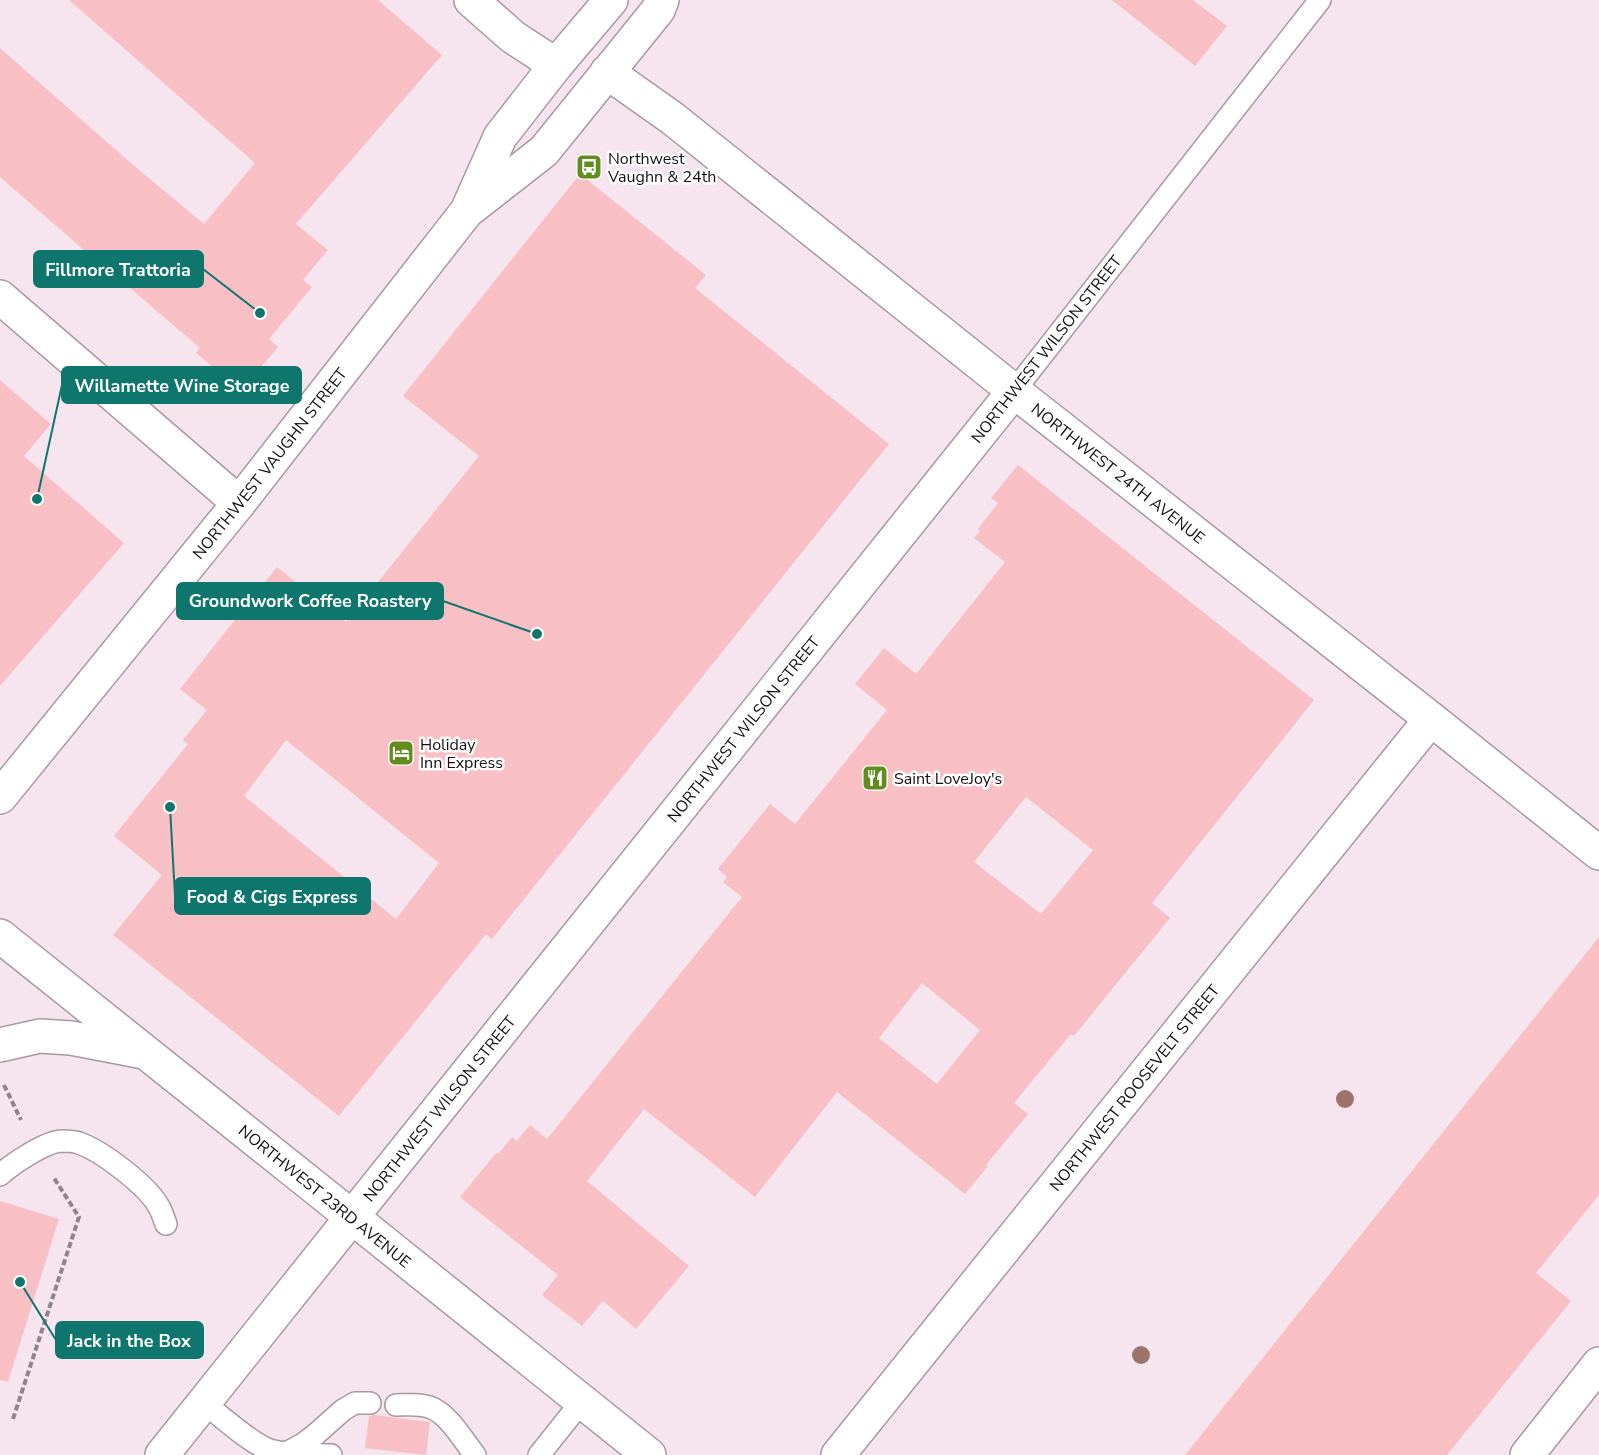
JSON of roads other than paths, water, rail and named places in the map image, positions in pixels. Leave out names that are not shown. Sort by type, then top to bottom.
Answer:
[{"type":"main road","points":[[471,0],[513,37],[556,65]]},
{"type":"main road","name":"NORTHWEST VAUGHN STREET","points":[[0,798],[239,503],[467,211],[500,137],[556,65],[611,0]]},
{"type":"main road","name":"NORTHWEST VAUGHN STREET","points":[[467,211],[544,151],[658,10],[663,0]]},
{"type":"main road","name":"NORTHWEST 24TH AVENUE","points":[[607,72],[672,118],[1599,853]]},
{"type":"main road","points":[[0,297],[239,503]]},
{"type":"main road","name":"NORTHWEST WILSON STREET","points":[[162,1455],[1014,391]]},
{"type":"main road","name":"NORTHWEST ROOSEVELT STREET","points":[[838,1455],[1431,719]]},
{"type":"main road","name":"NORTHWEST 23RD AVENUE","points":[[0,936],[649,1455]]},
{"type":"main road","points":[[0,1045],[40,1036],[71,1038],[144,1052]]},
{"type":"main road","points":[[1527,1455],[1599,1364]]},
{"type":"lane","name":"NORTHWEST WILSON STREET","points":[[1014,391],[1320,0]]},
{"type":"lane","points":[[0,1175],[45,1145],[59,1141],[78,1142],[101,1154],[144,1188],[159,1206],[166,1224]]},
{"type":"lane","points":[[539,1455],[582,1401]]},
{"type":"lane","points":[[204,1403],[270,1451],[331,1455]]},
{"type":"lane","points":[[286,1453],[310,1439],[343,1410],[355,1403],[370,1403]]},
{"type":"lane","points":[[396,1405],[418,1405],[433,1409],[452,1425],[475,1455]]},
{"type":"place","name":"Northwest Vaughn & 24th","points":[[589,167]]},
{"type":"place","name":"Fillmore Trattoria","points":[[260,313]]},
{"type":"place","name":"Willamette Wine Storage","points":[[37,499]]},
{"type":"place","name":"Groundwork Coffee Roastery","points":[[537,634]]},
{"type":"place","name":"Holiday Inn Express","points":[[401,753]]},
{"type":"place","name":"Saint LoveJoy's","points":[[875,778]]},
{"type":"place","name":"Food & Cigs Express","points":[[170,807]]},
{"type":"place","name":"Jack in the Box","points":[[20,1282]]}]
